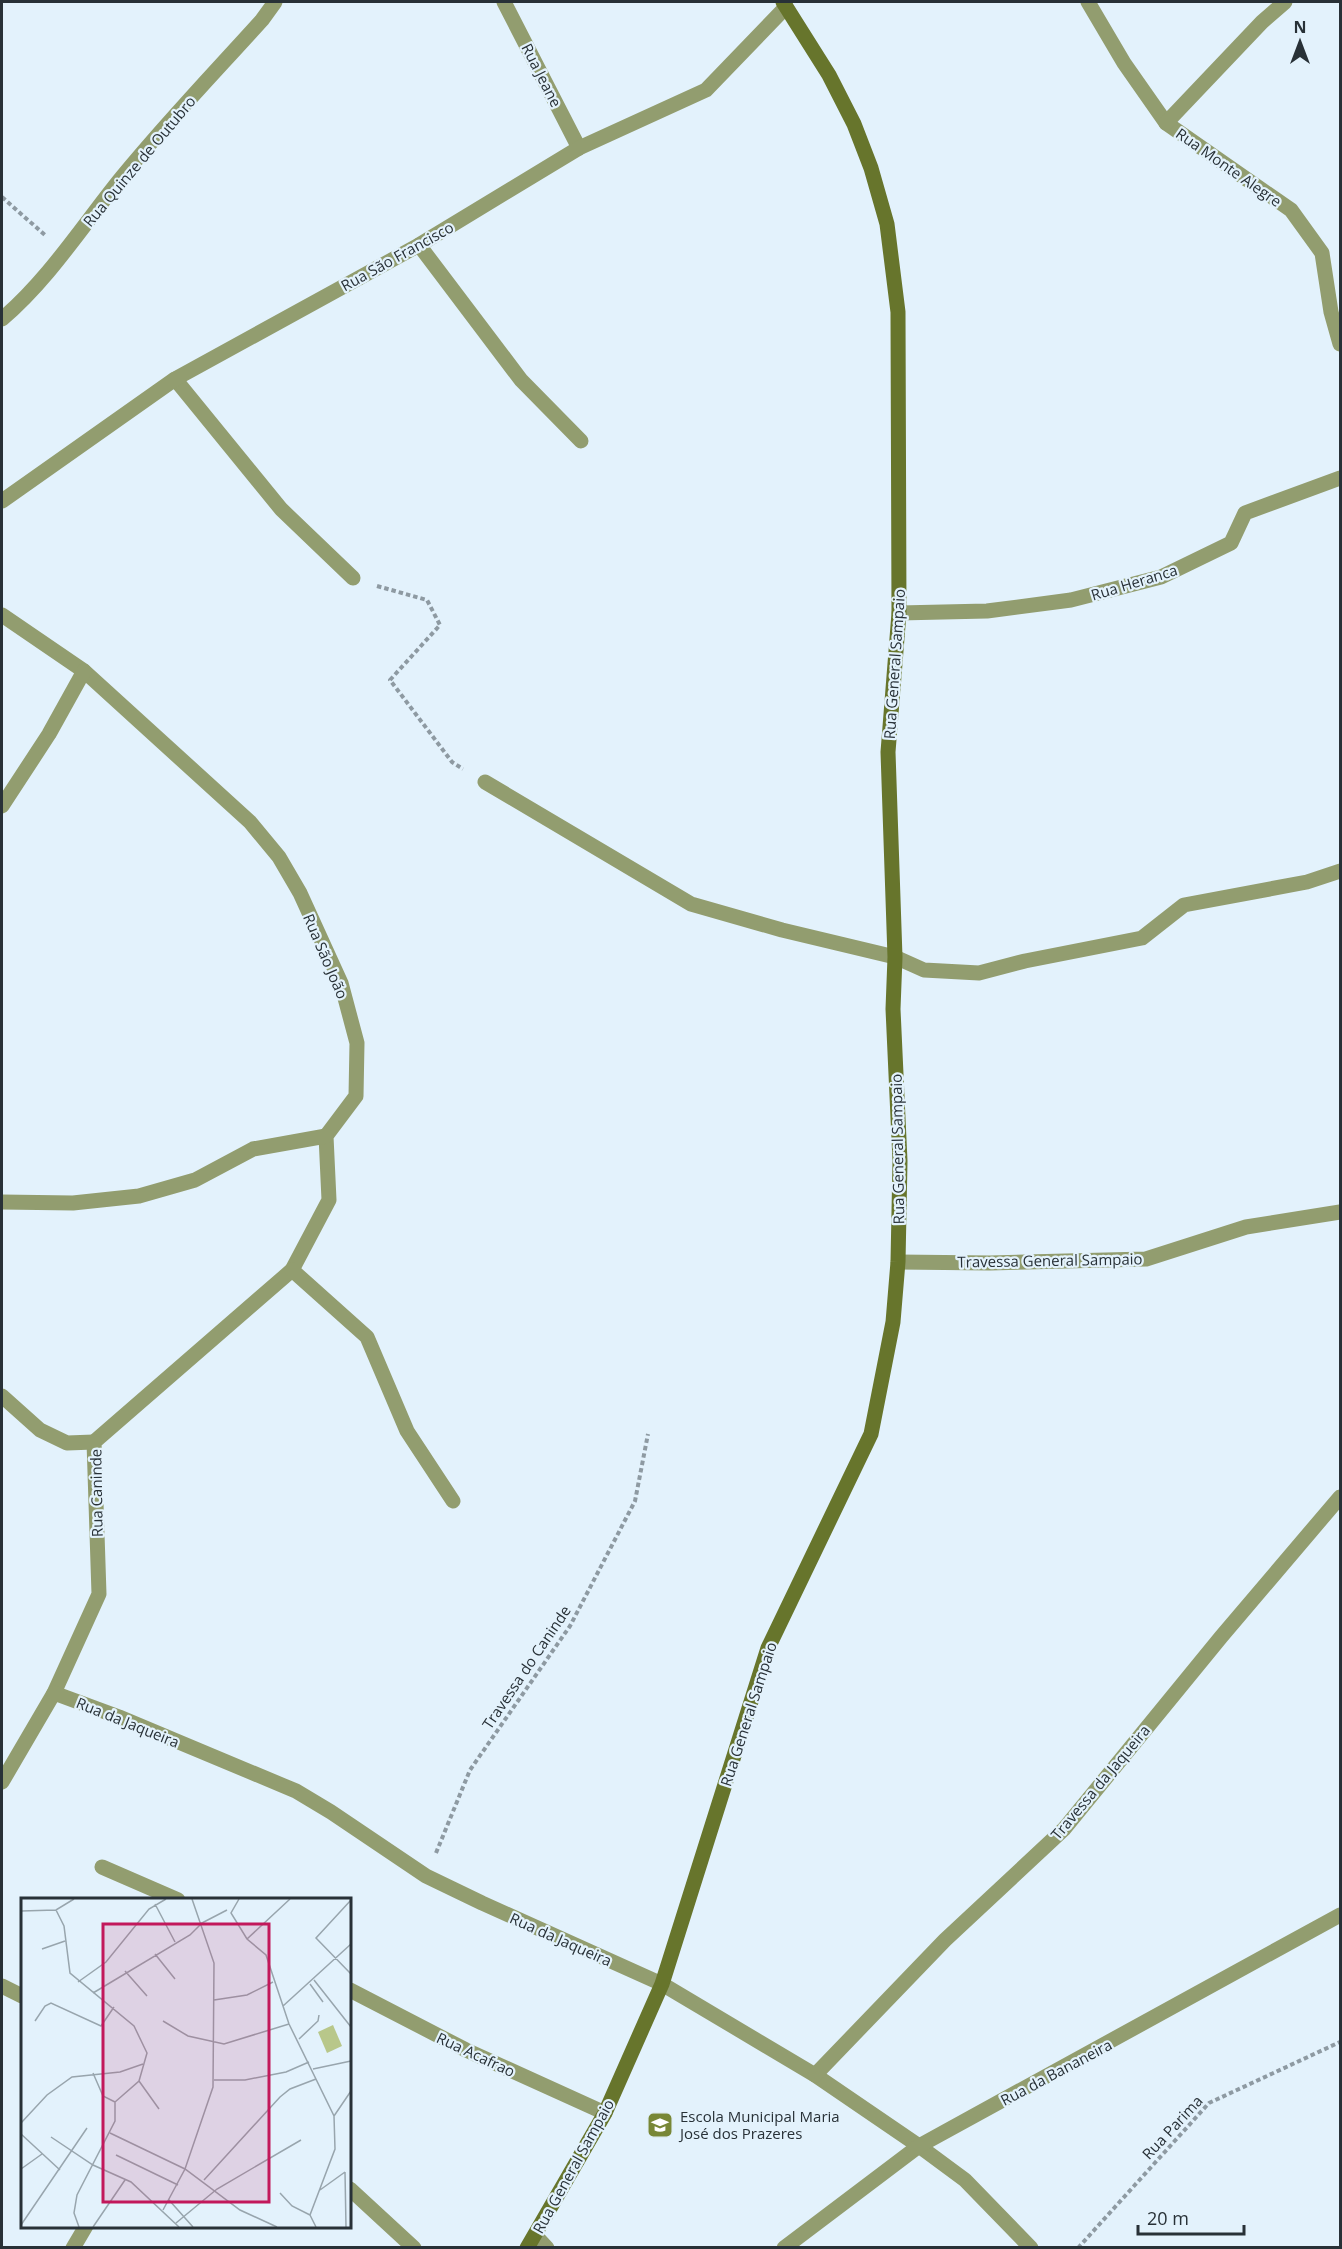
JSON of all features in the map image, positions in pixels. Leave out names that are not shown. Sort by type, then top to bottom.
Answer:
[{"type":"street","name":"Rua Quinze de Outubro","points":[[2,320],[20,304],[122,177],[262,21],[275,2]]},
{"type":"street","name":"Rua Jeane","points":[[504,2],[579,148]]},
{"type":"street","name":"Rua Monte Alegre","points":[[1088,2],[1124,63],[1166,123],[1291,210],[1322,253],[1331,312],[1341,344]]},
{"type":"street","points":[[1166,123],[1262,22],[1285,2]]},
{"type":"street","name":"Rua São Francisco","points":[[2,501],[175,379],[419,245],[579,148],[706,90],[785,4]]},
{"type":"street","name":"Rua General Sampaio","points":[[531,2241],[605,2113],[662,1984],[768,1648],[871,1434],[893,1322],[898,1262],[900,1161],[888,752],[899,613],[898,312],[887,224],[854,124],[829,75],[785,4]]},
{"type":"street","points":[[419,245],[520,380],[581,441]]},
{"type":"street","points":[[175,379],[281,509],[353,579]]},
{"type":"street","name":"Rua Heranca","points":[[899,613],[987,611],[1071,600],[1161,577],[1231,543],[1245,513],[1341,478]]},
{"type":"street","name":"Rua São João","points":[[2,615],[84,671],[250,822],[279,857],[300,893],[341,983],[357,1042],[356,1096],[326,1136]]},
{"type":"street","points":[[2,806],[49,734],[84,671]]},
{"type":"street","points":[[484,782],[691,904],[782,930],[895,957],[924,970],[979,973],[1026,961],[1142,939],[1184,905],[1306,882],[1341,871]]},
{"type":"street","points":[[2,1202],[73,1203],[139,1196],[195,1180],[253,1149],[326,1136],[329,1200],[292,1269],[367,1337],[407,1431],[453,1501]]},
{"type":"street","name":"Travessa General Sampaio","points":[[898,1262],[990,1263],[1146,1259],[1246,1227],[1341,1212]]},
{"type":"street","name":"Rua Caninde","points":[[2,1782],[54,1693],[99,1594],[94,1442],[292,1269]]},
{"type":"street","points":[[2,1396],[40,1430],[67,1443],[94,1442]]},
{"type":"street","name":"Travessa da Jaqueira","points":[[815,2075],[945,1940],[1064,1829],[1221,1637],[1341,1497]]},
{"type":"street","name":"Rua da Jaqueira","points":[[54,1693],[119,1717],[296,1791],[426,1876],[662,1984],[815,2075],[920,2146],[965,2180],[1031,2247]]},
{"type":"street","points":[[102,1867],[176,1898]]},
{"type":"street","name":"Rua da Bananeira","points":[[784,2247],[920,2146],[1341,1915]]},
{"type":"street","points":[[2,1986],[21,1996]]},
{"type":"street","name":"Rua Acafrao","points":[[351,1991],[466,2050],[605,2113]]},
{"type":"street","points":[[351,2190],[414,2247]]},
{"type":"street","points":[[73,2247],[85,2228]]},
{"type":"street","points":[[531,2241],[547,2247]]},
{"type":"path","points":[[2,197],[64,252]]},
{"type":"path","points":[[353,579],[427,600],[440,625],[390,680],[452,762],[484,782]]},
{"type":"path","name":"Travessa do Caninde","points":[[426,1876],[470,1770],[570,1626],[635,1501],[648,1434]]},
{"type":"path","name":"Rua Parima","points":[[1078,2247],[1209,2103],[1341,2042]]},
{"type":"place","name":"Escola Municipal Maria José dos Prazeres","points":[[660,2125]]}]
